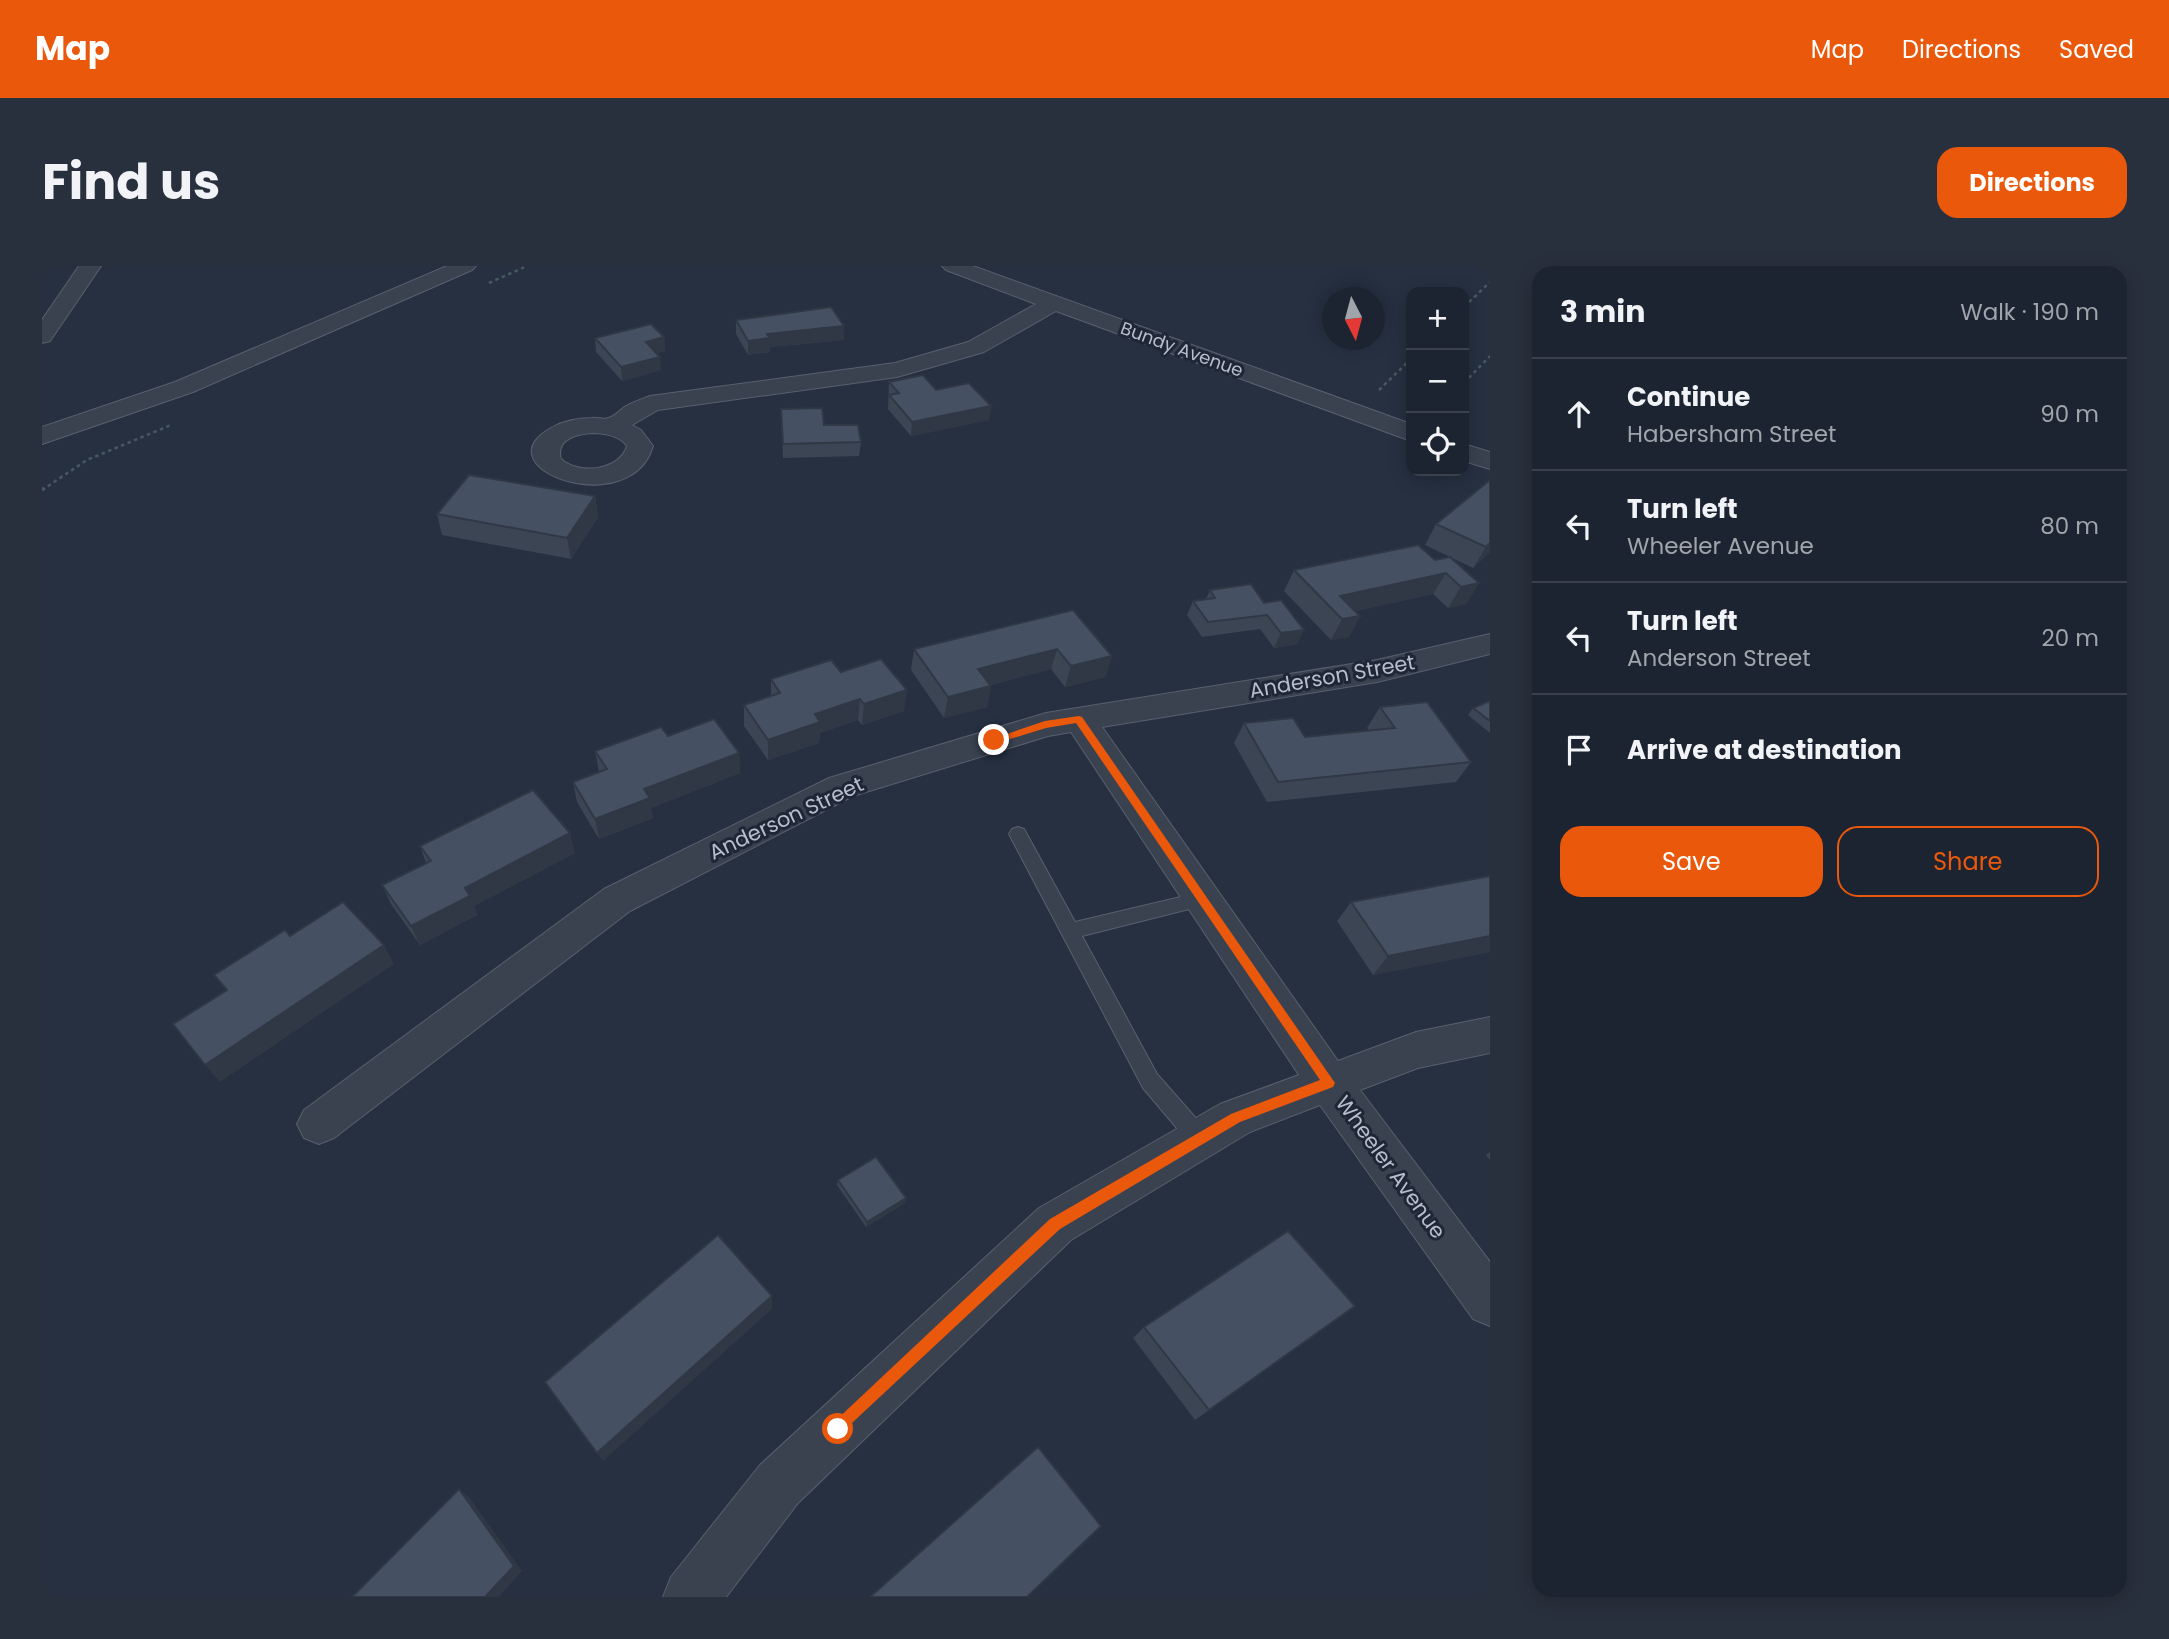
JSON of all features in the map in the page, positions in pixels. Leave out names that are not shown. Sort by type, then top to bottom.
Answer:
[{"type":"street","points":[[44,331],[90,266]]},
{"type":"street","points":[[42,436],[184,387],[465,266]]},
{"type":"street","name":"Bundy Avenue","points":[[953,266],[1406,431]]},
{"type":"street","points":[[612,426],[636,410],[659,401],[897,370],[976,347],[1054,303]]},
{"type":"street","points":[[53,408],[74,413],[127,408]]},
{"type":"street","points":[[1469,454],[1490,461]]},
{"type":"street","name":"Anderson Street","points":[[319,1124],[617,900],[841,787],[1045,725],[1377,671],[1490,644]]},
{"type":"street","name":"Wheeler Avenue","points":[[1079,719],[1329,1083],[1490,1302]]},
{"type":"street","points":[[691,1597],[779,1484],[1055,1224],[1236,1118],[1416,1050],[1490,1035]]},
{"type":"lane","points":[[1018,834],[1150,1081],[1200,1139]]},
{"type":"lane","points":[[1070,931],[1202,898]]},
{"type":"path","points":[[1469,302],[1490,282]]},
{"type":"path","points":[[1469,378],[1490,356]]},
{"type":"path","points":[[1388,397],[1377,393],[1406,364]]},
{"type":"building","points":[[831,307],[844,326],[767,334],[770,338],[748,341],[736,320]]},
{"type":"building","points":[[651,324],[664,337],[646,342],[660,357],[621,367],[595,338]]},
{"type":"building","points":[[923,375],[936,390],[969,383],[991,406],[912,422],[889,395],[899,393],[889,382]]},
{"type":"building","points":[[822,408],[824,425],[858,425],[861,442],[783,444],[781,409]]},
{"type":"building","points":[[469,475],[595,496],[567,538],[437,514]]},
{"type":"building","points":[[1490,480],[1490,543],[1486,547],[1436,524]]},
{"type":"building","points":[[1418,545],[1435,560],[1450,557],[1479,583],[1461,587],[1446,573],[1340,596],[1360,616],[1342,619],[1294,570]]},
{"type":"building","points":[[1251,584],[1264,603],[1281,600],[1304,630],[1281,633],[1267,615],[1208,622],[1193,601],[1215,598],[1210,590]]},
{"type":"building","points":[[1073,610],[1112,656],[1071,666],[1057,649],[978,669],[991,686],[948,697],[914,649]]},
{"type":"building","points":[[881,659],[907,690],[864,704],[860,699],[815,714],[820,722],[768,740],[744,705],[780,693],[771,679],[831,660],[841,672]]},
{"type":"building","points":[[1490,701],[1490,721],[1473,708]]},
{"type":"building","points":[[1427,702],[1471,762],[1278,782],[1244,723],[1293,718],[1305,737],[1395,728],[1380,707]]},
{"type":"building","points":[[714,719],[739,753],[644,789],[650,798],[595,819],[573,782],[607,769],[595,751],[661,727],[668,736]]},
{"type":"building","points":[[533,790],[570,833],[465,888],[470,896],[411,926],[382,885],[431,861],[420,846]]},
{"type":"building","points":[[1490,876],[1490,936],[1388,956],[1351,902]]},
{"type":"building","points":[[343,902],[384,945],[205,1065],[173,1024],[227,990],[214,975],[285,930],[290,936]]},
{"type":"building","points":[[876,1157],[906,1198],[867,1222],[838,1180]]},
{"type":"building","points":[[1288,1231],[1355,1306],[1209,1410],[1144,1327]]},
{"type":"building","points":[[718,1235],[772,1296],[597,1453],[545,1382]]},
{"type":"building","points":[[1038,1447],[1101,1526],[1027,1597],[870,1597]]},
{"type":"building","points":[[459,1489],[514,1566],[485,1597],[352,1597]]},
{"type":"route","points":[[838,1429],[1055,1224],[1236,1118],[1329,1083],[1079,719],[1045,725],[994,740]]}]
